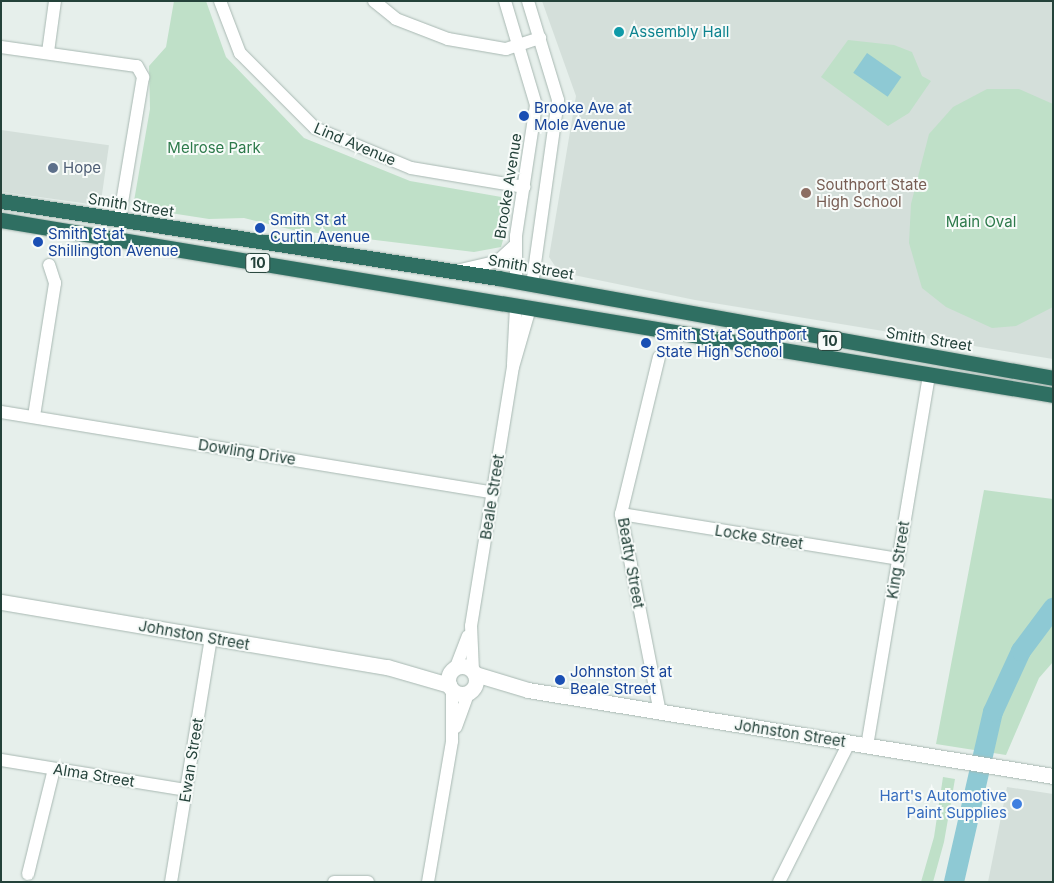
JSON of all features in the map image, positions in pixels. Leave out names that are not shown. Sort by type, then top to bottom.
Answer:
[{"type":"highway","name":"Smith Street","points":[[1,202],[532,284],[1053,378]]},
{"type":"highway","name":"10","points":[[1,220],[1053,395]]},
{"type":"highway","name":"Brooke Avenue","points":[[516,282],[523,307]]},
{"type":"highway","name":"Brooke Avenue","points":[[523,307],[532,284]]},
{"type":"street","points":[[48,52],[55,1]]},
{"type":"street","name":"Lind Avenue","points":[[220,1],[240,53],[307,124],[411,168],[524,187]]},
{"type":"street","points":[[374,1],[396,19],[439,36],[506,48],[519,46],[540,38]]},
{"type":"street","name":"Brooke Avenue","points":[[504,1],[536,105],[516,245],[516,282]]},
{"type":"street","name":"Brooke Avenue","points":[[528,1],[558,100],[532,284]]},
{"type":"street","points":[[1,47],[126,62],[137,66],[143,77],[119,220]]},
{"type":"street","points":[[455,272],[498,261],[516,245]]},
{"type":"street","points":[[34,416],[55,283],[49,265]]},
{"type":"street","name":"Brooke Avenue","points":[[513,367],[523,307]]},
{"type":"street","name":"Beatty Street","points":[[659,357],[621,514],[660,712]]},
{"type":"street","name":"Beale Street","points":[[428,882],[452,741],[452,678],[471,626],[513,367]]},
{"type":"street","name":"King Street","points":[[867,746],[929,374]]},
{"type":"street","name":"Dowling Drive","points":[[1,412],[493,493]]},
{"type":"street","name":"Locke Street","points":[[621,514],[898,559]]},
{"type":"street","name":"Johnston Street","points":[[1,602],[452,678],[474,672],[528,690],[1053,776]]},
{"type":"street","name":"Beale Street","points":[[471,626],[474,672]]},
{"type":"street","name":"Ewan Street","points":[[171,882],[211,638]]},
{"type":"street","points":[[470,691],[474,672]]},
{"type":"street","name":"Johnston Street","points":[[452,678],[470,691],[528,690]]},
{"type":"street","name":"Beale Street","points":[[452,741],[470,691]]},
{"type":"street","points":[[779,882],[849,743]]},
{"type":"street","name":"Alma Street","points":[[1,760],[186,790]]},
{"type":"street","points":[[28,874],[54,768]]},
{"type":"street","points":[[334,882],[368,882]]},
{"type":"shaded area","name":"Southport State High School","points":[[542,1],[1053,1],[1053,359],[695,300],[559,272],[549,257],[576,96]]},
{"type":"shaded area","name":"Hope","points":[[1,130],[109,145],[100,206],[1,192]]},
{"type":"shaded area","points":[[1007,787],[1053,794],[1053,882],[988,882]]},
{"type":"green space","name":"Melrose Park","points":[[174,1],[206,1],[226,57],[304,138],[410,181],[507,198],[510,216],[501,247],[474,252],[293,230],[244,218],[209,219],[138,208],[134,201],[150,109],[149,66],[166,47]]},
{"type":"green space","points":[[848,40],[894,45],[912,52],[922,76],[931,81],[909,113],[888,126],[821,77]]},
{"type":"green space","name":"Main Oval","points":[[987,89],[1019,89],[1053,104],[1053,307],[1016,326],[992,328],[946,307],[922,288],[909,243],[911,204],[929,134],[953,107]]},
{"type":"green space","points":[[984,490],[1053,499],[1053,662],[1039,678],[1006,755],[936,744]]},
{"type":"green space","points":[[943,777],[955,779],[944,842],[933,882],[921,882],[934,837]]},
{"type":"water","points":[[867,53],[901,77],[888,97],[853,73]]},
{"type":"waterway","points":[[954,882],[993,712],[1021,651],[1053,608]]},
{"type":"place","name":"Assembly Hall","points":[[619,32]]},
{"type":"place","name":"Brooke Ave at Mole Avenue","points":[[524,116]]},
{"type":"place","name":"Hope","points":[[53,168]]},
{"type":"place","name":"Southport State High School","points":[[806,193]]},
{"type":"place","name":"Smith St at Curtin Avenue","points":[[260,228]]},
{"type":"place","name":"Smith St at Shillington Avenue","points":[[38,242]]},
{"type":"place","name":"Smith St at Southport State High School","points":[[646,343]]},
{"type":"place","name":"Johnston St at Beale Street","points":[[560,680]]},
{"type":"place","name":"Hart's Automotive Paint Supplies","points":[[1017,804]]}]
